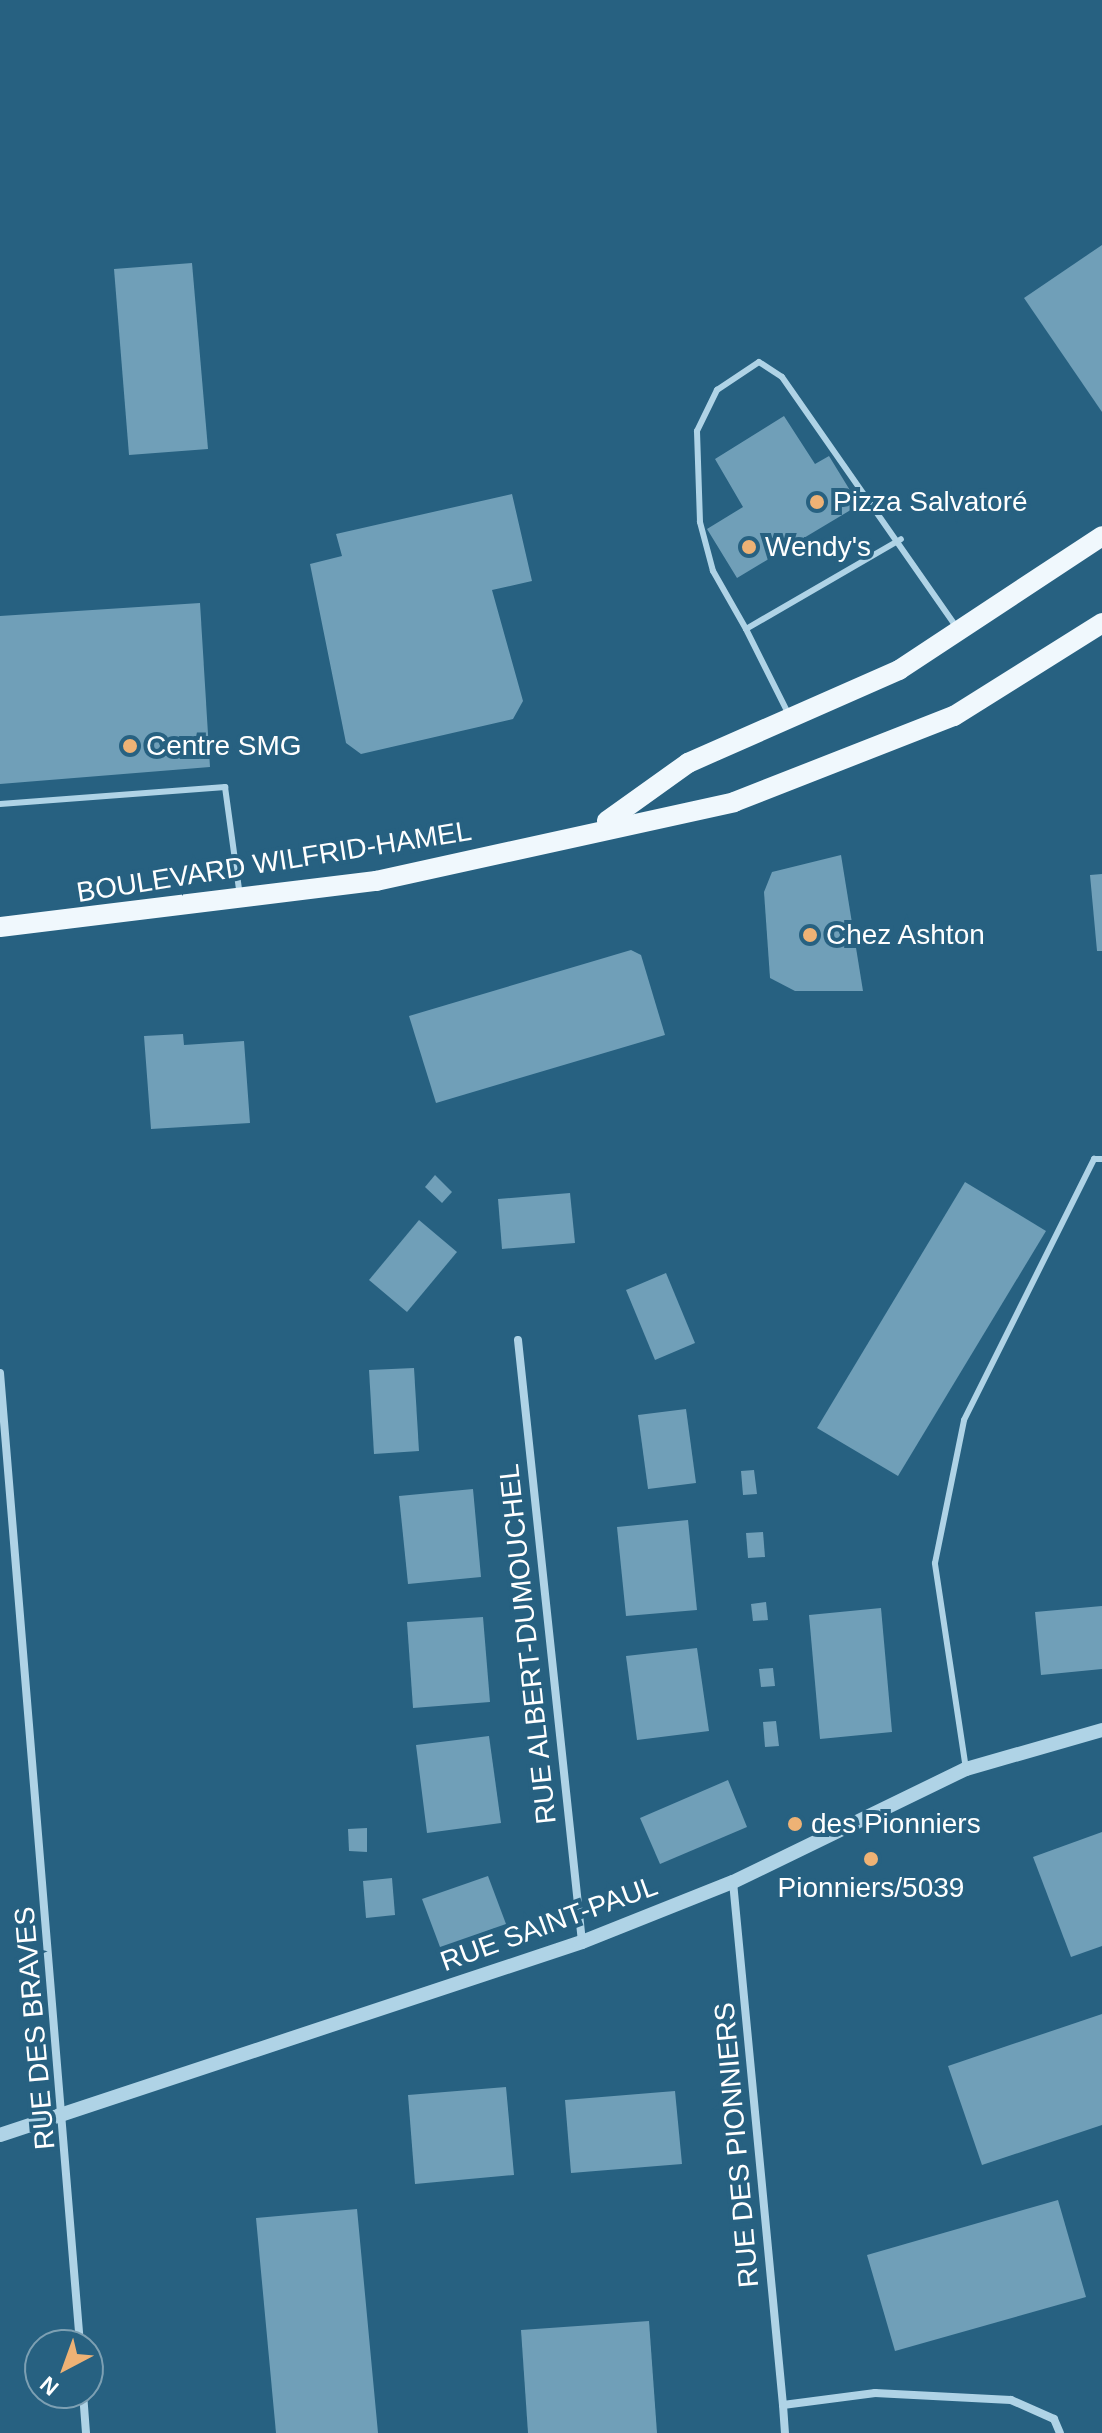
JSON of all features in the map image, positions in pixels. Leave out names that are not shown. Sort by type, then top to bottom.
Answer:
[{"type":"main road","name":"BOULEVARD WILFRID-HAMEL","points":[[600,826],[688,763],[899,670],[1102,536]]},
{"type":"main road","name":"BOULEVARD WILFRID-HAMEL","points":[[0,927],[241,899],[481,860],[600,826],[734,802],[954,716],[1102,623]]},
{"type":"street","name":"RUE ALBERT-DUMOUCHEL","points":[[518,1340],[582,1942]]},
{"type":"street","name":"RUE DES BRAVES","points":[[0,1373],[65,2117],[79,2329]]},
{"type":"street","name":"RUE SAINT-PAUL","points":[[0,2135],[65,2117],[582,1942],[733,1882],[966,1769],[1102,1730]]},
{"type":"street","name":"RUE DES PIONNIERS","points":[[733,1882],[785,2433]]},
{"type":"street","points":[[783,2405],[875,2393],[1011,2400],[1054,2419],[1060,2433]]},
{"type":"street","points":[[84,2409],[86,2433]]},
{"type":"lane","points":[[791,718],[713,571],[700,522],[697,431],[717,390],[743,367],[759,362],[782,377],[901,539],[959,631]]},
{"type":"lane","points":[[746,629],[901,539]]},
{"type":"lane","points":[[0,804],[225,787],[241,899]]},
{"type":"lane","points":[[966,1769],[935,1563],[964,1420],[1094,1159],[1102,1159]]},
{"type":"building","points":[[1102,245],[1102,412],[1024,298]]},
{"type":"building","points":[[192,263],[208,449],[129,455],[114,269]]},
{"type":"building","points":[[784,416],[815,464],[829,456],[859,505],[737,578],[707,529],[743,507],[715,459]]},
{"type":"building","points":[[512,494],[532,581],[492,590],[523,701],[513,719],[361,754],[346,743],[310,564],[342,556],[336,534]]},
{"type":"building","points":[[200,603],[210,767],[0,784],[0,616]]},
{"type":"building","name":"Chez Ashton","points":[[841,855],[863,991],[795,991],[770,978],[764,892],[772,872]]},
{"type":"building","points":[[1102,874],[1102,951],[1097,951],[1090,875]]},
{"type":"building","points":[[631,950],[641,955],[665,1035],[436,1103],[409,1016]]},
{"type":"building","points":[[183,1034],[184,1045],[244,1041],[250,1123],[151,1129],[144,1036]]},
{"type":"building","points":[[435,1175],[452,1192],[442,1203],[425,1187]]},
{"type":"building","points":[[965,1182],[1046,1231],[898,1476],[817,1428]]},
{"type":"building","points":[[570,1193],[575,1243],[502,1249],[498,1199]]},
{"type":"building","points":[[419,1220],[457,1252],[407,1312],[369,1280]]},
{"type":"building","points":[[666,1273],[695,1343],[655,1360],[626,1290]]},
{"type":"building","points":[[414,1368],[419,1451],[374,1454],[369,1370]]},
{"type":"building","points":[[686,1409],[696,1483],[648,1489],[638,1415]]},
{"type":"building","points":[[754,1470],[757,1494],[743,1495],[741,1471]]},
{"type":"building","points":[[473,1489],[481,1577],[408,1584],[399,1496]]},
{"type":"building","points":[[688,1520],[697,1610],[626,1616],[617,1527]]},
{"type":"building","points":[[763,1532],[765,1557],[748,1558],[746,1533]]},
{"type":"building","points":[[766,1602],[768,1620],[753,1621],[751,1604]]},
{"type":"building","points":[[1102,1606],[1102,1669],[1041,1675],[1035,1612]]},
{"type":"building","points":[[881,1608],[892,1732],[820,1739],[809,1615]]},
{"type":"building","points":[[483,1617],[490,1702],[413,1708],[407,1622]]},
{"type":"building","points":[[697,1648],[709,1731],[637,1740],[626,1656]]},
{"type":"building","points":[[773,1668],[775,1686],[761,1687],[759,1669]]},
{"type":"building","points":[[776,1721],[779,1746],[765,1747],[763,1722]]},
{"type":"building","points":[[489,1736],[501,1823],[427,1833],[416,1745]]},
{"type":"building","points":[[728,1780],[747,1827],[660,1864],[640,1818]]},
{"type":"building","points":[[367,1828],[367,1852],[349,1851],[348,1829]]},
{"type":"building","points":[[1102,1832],[1102,1946],[1071,1957],[1033,1857]]},
{"type":"building","points":[[488,1876],[506,1924],[440,1947],[422,1899]]},
{"type":"building","points":[[392,1878],[395,1915],[366,1918],[363,1881]]},
{"type":"building","points":[[1102,2014],[1102,2125],[982,2165],[948,2066]]},
{"type":"building","points":[[506,2087],[514,2175],[415,2184],[408,2095]]},
{"type":"building","points":[[675,2091],[682,2164],[571,2173],[565,2100]]},
{"type":"building","points":[[1058,2200],[1086,2297],[895,2351],[867,2255]]},
{"type":"building","points":[[357,2209],[378,2433],[276,2433],[256,2218]]},
{"type":"building","points":[[649,2321],[657,2433],[528,2433],[521,2330]]},
{"type":"place","name":"Pizza Salvatoré","points":[[817,502]]},
{"type":"place","name":"Wendy's","points":[[749,547]]},
{"type":"place","name":"Centre SMG","points":[[130,746]]},
{"type":"place","name":"Chez Ashton","points":[[810,935]]},
{"type":"place","name":"des Pionniers","points":[[795,1824]]},
{"type":"place","name":"Pionniers/5039","points":[[871,1859]]}]
